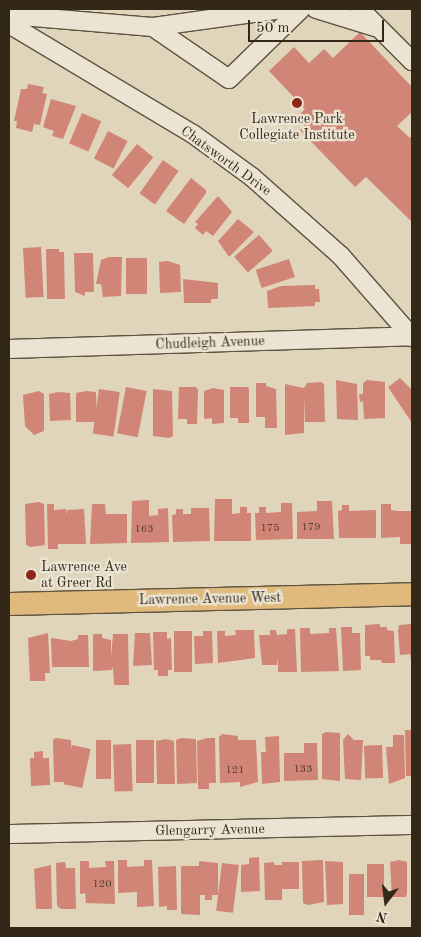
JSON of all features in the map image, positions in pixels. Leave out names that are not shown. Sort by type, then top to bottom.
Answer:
[{"type":"main road","name":"Lawrence Avenue West","points":[[9,604],[412,594]]},
{"type":"street","points":[[9,15],[153,27],[282,9]]},
{"type":"street","points":[[153,27],[229,78],[301,9]]},
{"type":"street","points":[[316,9],[378,28]]},
{"type":"street","points":[[360,9],[412,61]]},
{"type":"street","name":"Chatsworth Drive","points":[[9,24],[193,134],[252,177],[341,256],[412,336]]},
{"type":"street","name":"Chudleigh Avenue","points":[[9,349],[412,336]]},
{"type":"street","name":"Glengarry Avenue","points":[[9,834],[412,825]]},
{"type":"building","points":[[360,32],[412,87],[412,112],[397,126],[410,138],[412,135],[412,222],[366,177],[355,187],[300,130],[305,126],[297,117],[305,109],[269,71],[294,47],[309,63],[324,49],[333,58]]},
{"type":"building","points":[[28,84],[44,87],[42,93],[47,94],[40,125],[34,124],[32,132],[16,128],[17,121],[14,121],[21,89],[27,89]]},
{"type":"building","points":[[51,99],[76,106],[63,139],[52,136],[54,131],[43,127]]},
{"type":"building","points":[[82,113],[101,121],[88,152],[69,143]]},
{"type":"building","points":[[108,131],[128,141],[114,169],[94,159]]},
{"type":"building","points":[[137,144],[153,157],[128,188],[112,175]]},
{"type":"building","points":[[163,160],[179,171],[155,204],[139,194]]},
{"type":"building","points":[[191,178],[206,190],[206,193],[184,224],[166,211]]},
{"type":"building","points":[[218,196],[232,212],[213,236],[206,231],[203,235],[195,228],[198,224],[195,222]]},
{"type":"building","points":[[238,219],[254,232],[229,257],[218,241]]},
{"type":"building","points":[[259,235],[273,251],[248,272],[234,257]]},
{"type":"building","points":[[41,247],[44,297],[26,298],[23,248]]},
{"type":"building","points":[[46,249],[59,249],[59,252],[64,252],[65,299],[47,299]]},
{"type":"building","points":[[74,253],[93,253],[94,292],[85,292],[85,296],[75,292]]},
{"type":"building","points":[[109,257],[122,257],[121,296],[103,297],[101,284],[96,284],[101,260]]},
{"type":"building","points":[[126,258],[147,258],[147,294],[126,294]]},
{"type":"building","points":[[289,259],[295,277],[262,288],[256,270]]},
{"type":"building","points":[[168,261],[180,265],[181,292],[160,293],[159,262]]},
{"type":"building","points":[[183,279],[218,283],[218,299],[211,299],[211,303],[184,303]]},
{"type":"building","points":[[315,285],[315,289],[319,289],[320,302],[315,302],[315,306],[268,308],[267,291],[281,286]]},
{"type":"building","points":[[400,378],[412,390],[412,423],[388,387]]},
{"type":"building","points":[[336,380],[357,384],[358,420],[337,419]]},
{"type":"building","points":[[367,380],[385,382],[385,418],[364,419],[363,401],[360,402],[359,394],[363,394],[363,383]]},
{"type":"building","points":[[321,382],[324,384],[325,422],[305,422],[304,398],[304,433],[285,435],[285,384],[304,388],[307,383]]},
{"type":"building","points":[[256,383],[266,383],[266,386],[276,389],[277,428],[265,428],[265,417],[256,417]]},
{"type":"building","points":[[126,387],[147,391],[138,437],[117,433]]},
{"type":"building","points":[[179,387],[196,387],[198,390],[197,424],[187,424],[187,419],[178,419]]},
{"type":"building","points":[[230,387],[247,387],[249,389],[249,423],[238,423],[238,418],[230,418]]},
{"type":"building","points":[[213,388],[224,390],[224,423],[212,424],[212,418],[204,419],[204,391]]},
{"type":"building","points":[[99,389],[120,392],[114,436],[93,434]]},
{"type":"building","points":[[153,389],[172,391],[173,436],[169,438],[153,436]]},
{"type":"building","points":[[39,391],[44,394],[44,431],[34,435],[25,426],[23,395]]},
{"type":"building","points":[[58,392],[70,393],[71,420],[50,421],[49,394]]},
{"type":"building","points":[[96,392],[97,422],[76,422],[76,393]]},
{"type":"building","points":[[215,499],[232,499],[232,514],[240,513],[240,507],[247,507],[247,513],[251,513],[251,541],[214,541]]},
{"type":"building","points":[[149,500],[149,516],[158,515],[158,509],[168,508],[169,542],[131,543],[132,501]]},
{"type":"building","points":[[317,501],[332,501],[334,539],[297,539],[297,512],[317,511]]},
{"type":"building","points":[[39,502],[44,504],[45,545],[31,547],[26,545],[25,504]]},
{"type":"building","points":[[281,503],[292,503],[293,539],[256,540],[255,513],[259,513],[259,507],[266,507],[266,513],[281,512]]},
{"type":"building","points":[[47,504],[54,504],[54,510],[66,509],[66,515],[67,510],[84,509],[86,544],[58,544],[58,549],[48,549]]},
{"type":"building","points":[[92,504],[105,504],[106,514],[127,514],[127,543],[90,544]]},
{"type":"building","points":[[381,504],[391,504],[391,510],[412,511],[412,544],[400,544],[400,537],[381,538]]},
{"type":"building","points":[[342,505],[349,505],[349,511],[376,510],[376,538],[339,538],[338,511],[342,510]]},
{"type":"building","points":[[191,508],[209,508],[210,541],[173,542],[172,515],[176,514],[176,509],[183,509],[183,514],[191,514]]},
{"type":"building","points":[[380,624],[380,627],[387,627],[387,630],[394,631],[395,663],[382,663],[381,660],[370,660],[370,656],[365,656],[365,625]]},
{"type":"building","points":[[412,624],[411,660],[410,654],[400,655],[398,631],[399,625]]},
{"type":"building","points":[[341,627],[352,627],[352,633],[360,633],[361,670],[343,671]]},
{"type":"building","points":[[300,628],[310,628],[310,634],[329,633],[329,628],[336,628],[339,671],[301,672]]},
{"type":"building","points":[[287,629],[295,629],[297,672],[278,672],[278,657],[277,665],[262,665],[259,635],[270,635],[270,630],[276,630],[277,635],[287,634]]},
{"type":"building","points":[[235,630],[254,630],[255,658],[218,663],[217,631],[225,631],[225,636],[236,635]]},
{"type":"building","points":[[174,631],[192,631],[192,672],[174,672]]},
{"type":"building","points":[[203,631],[212,631],[213,663],[195,664],[194,636],[203,636]]},
{"type":"building","points":[[153,632],[167,632],[167,639],[171,638],[172,670],[168,670],[168,676],[158,676],[158,670],[154,670]]},
{"type":"building","points":[[48,633],[50,673],[45,673],[45,681],[30,681],[28,638]]},
{"type":"building","points":[[135,633],[150,633],[152,665],[133,666]]},
{"type":"building","points":[[93,634],[102,634],[102,638],[111,640],[111,657],[113,634],[128,634],[129,685],[114,685],[113,667],[112,670],[93,671]]},
{"type":"building","points":[[78,635],[88,635],[89,667],[52,667],[51,638],[71,641],[78,639]]},
{"type":"building","points":[[405,730],[412,730],[412,776],[406,776]]},
{"type":"building","points":[[326,732],[340,733],[340,781],[322,779],[322,734]]},
{"type":"building","points":[[222,734],[238,736],[238,740],[256,740],[258,782],[240,787],[240,782],[220,783],[219,737]]},
{"type":"building","points":[[348,734],[354,740],[363,740],[361,780],[345,779],[343,740]]},
{"type":"building","points":[[393,735],[404,735],[405,778],[389,784],[386,747],[393,747]]},
{"type":"building","points":[[279,736],[280,782],[262,784],[261,752],[266,752],[265,737]]},
{"type":"building","points":[[56,738],[71,740],[72,782],[54,782],[53,740]]},
{"type":"building","points":[[181,738],[196,739],[197,783],[177,784],[176,740]]},
{"type":"building","points":[[215,738],[216,783],[209,783],[209,789],[198,789],[197,741]]},
{"type":"building","points":[[166,739],[174,741],[175,784],[157,784],[156,741]]},
{"type":"building","points":[[96,740],[111,740],[111,779],[96,779]]},
{"type":"building","points":[[136,740],[154,740],[154,783],[136,783]]},
{"type":"building","points":[[304,743],[317,743],[318,780],[284,781],[284,753],[304,753]]},
{"type":"building","points":[[131,744],[133,791],[115,792],[113,745]]},
{"type":"building","points":[[72,745],[91,749],[82,788],[64,784]]},
{"type":"building","points":[[382,745],[383,778],[365,779],[364,746]]},
{"type":"building","points":[[43,751],[43,758],[49,758],[50,785],[31,786],[30,758],[34,758],[34,752]]},
{"type":"building","points":[[259,857],[260,891],[241,892],[241,865],[249,864],[249,858]]},
{"type":"building","points":[[118,860],[127,860],[127,867],[144,866],[144,860],[152,860],[154,906],[137,907],[137,892],[118,893]]},
{"type":"building","points":[[323,860],[324,902],[308,905],[303,903],[302,861]]},
{"type":"building","points":[[399,860],[407,862],[407,893],[406,897],[392,897],[390,862]]},
{"type":"building","points":[[80,861],[89,861],[89,868],[106,867],[105,861],[114,861],[115,904],[86,903],[85,893],[80,894]]},
{"type":"building","points":[[199,861],[218,863],[218,895],[212,895],[212,900],[205,900],[205,895],[200,895],[200,915],[181,914],[181,866],[199,866]]},
{"type":"building","points":[[325,861],[343,862],[343,904],[327,905]]},
{"type":"building","points":[[65,862],[66,868],[75,868],[76,909],[61,909],[57,906],[56,863]]},
{"type":"building","points":[[274,862],[274,865],[282,865],[282,900],[265,900],[264,863]]},
{"type":"building","points":[[282,862],[299,862],[299,889],[282,889]]},
{"type":"building","points":[[222,863],[239,865],[233,913],[216,911]]},
{"type":"building","points":[[367,864],[384,864],[384,897],[367,897]]},
{"type":"building","points":[[51,865],[52,909],[36,909],[34,869]]},
{"type":"building","points":[[176,866],[177,910],[167,910],[167,906],[159,907],[158,867]]},
{"type":"building","points":[[349,874],[364,874],[364,915],[349,915]]},
{"type":"place","name":"Lawrence Park Collegiate Institute","points":[[297,103]]},
{"type":"place","name":"Lawrence Ave at Greer Rd","points":[[31,575]]}]
